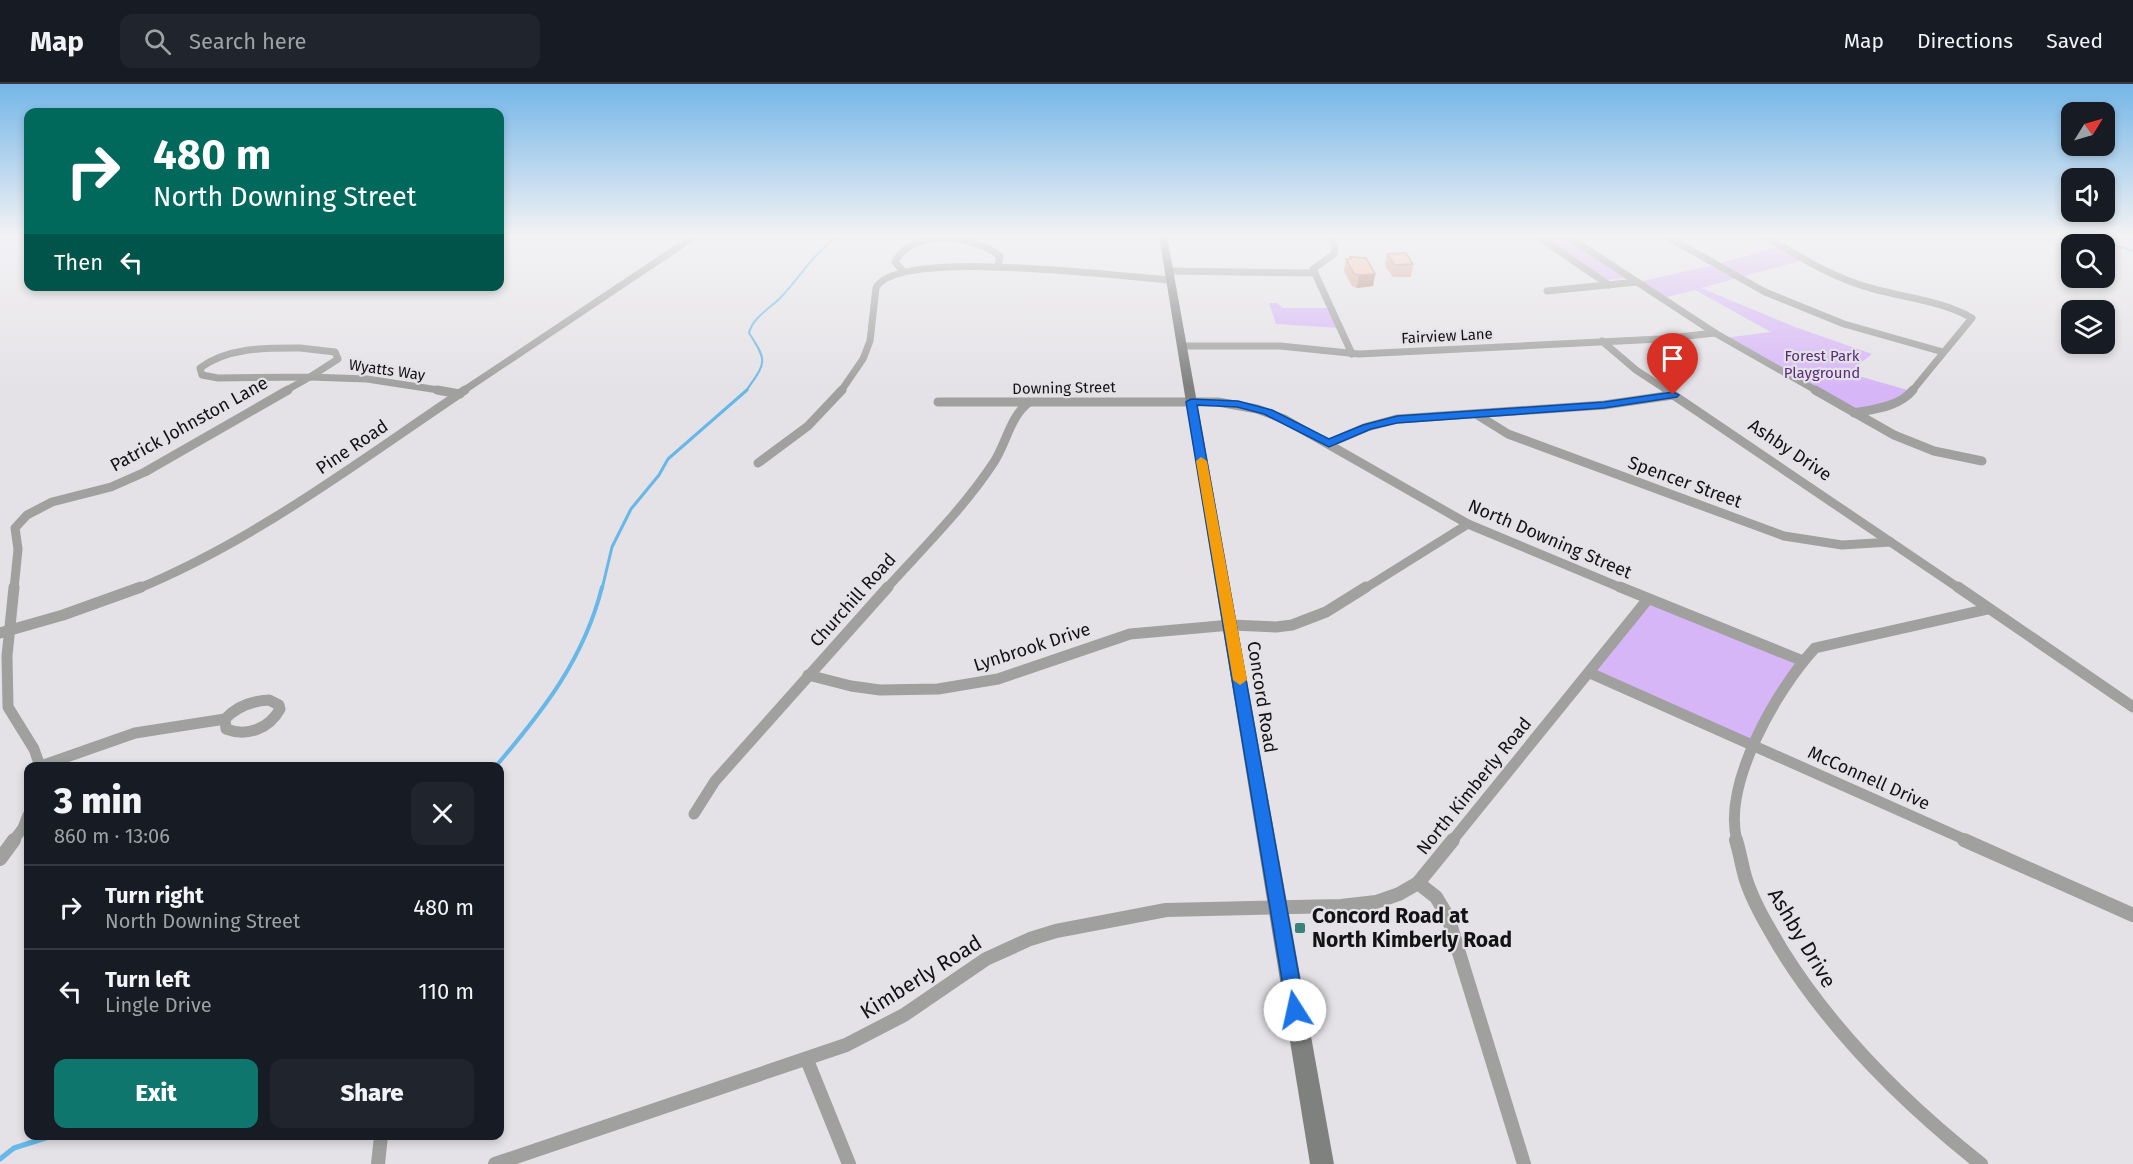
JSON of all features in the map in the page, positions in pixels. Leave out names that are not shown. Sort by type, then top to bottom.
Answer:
[{"type":"main road","name":"Concord Road","points":[[1171,286],[1322,1164]]},
{"type":"street","name":"Pine Road","points":[[5,632],[116,597],[219,552],[279,515],[620,286]]},
{"type":"street","points":[[759,463],[777,452],[793,438],[849,381],[871,341],[876,286]]},
{"type":"street","points":[[1320,286],[1352,354]]},
{"type":"street","points":[[1546,291],[1594,286]]},
{"type":"street","points":[[1644,286],[1715,333],[1916,446],[1982,461]]},
{"type":"street","points":[[1755,286],[1844,324],[1943,352]]},
{"type":"street","points":[[1854,413],[1890,406],[1904,400],[1972,318],[1971,315],[1953,308],[1865,286]]},
{"type":"street","name":"Fairview Lane","points":[[1182,346],[1280,346],[1352,354],[1670,338],[1715,333]]},
{"type":"street","name":"Ashby Drive","points":[[1602,341],[1624,362],[2133,707]]},
{"type":"street","name":"Wyatts Way","points":[[310,377],[335,363],[338,359],[335,352],[319,349],[243,351],[213,359],[200,368],[202,375],[208,377],[368,379],[460,394]]},
{"type":"street","name":"Patrick Johnston Lane","points":[[39,762],[34,748],[8,707],[5,632],[18,549],[15,528],[27,514],[52,502],[111,487],[140,475],[310,377]]},
{"type":"street","points":[[1329,443],[1387,421],[1604,405],[1673,395]]},
{"type":"street","name":"Downing Street","points":[[938,402],[1191,402]]},
{"type":"street","name":"North Downing Street","points":[[1191,402],[1238,404],[1268,412],[1329,443],[1468,525],[1803,661]]},
{"type":"street","name":"Churchill Road","points":[[694,814],[715,781],[969,496],[995,461],[1020,409],[1028,403]]},
{"type":"street","name":"Spencer Street","points":[[1476,414],[1508,434],[1784,536],[1842,545],[1891,542]]},
{"type":"street","name":"Lynbrook Drive","points":[[808,675],[851,686],[880,690],[938,690],[998,679],[1130,634],[1231,625],[1276,627],[1311,619],[1468,525]]},
{"type":"street","name":"North Kimberly Road","points":[[1277,908],[1341,906],[1376,902],[1399,894],[1418,883],[1648,599]]},
{"type":"street","name":"Ashby Drive","points":[[1981,1164],[1923,1117],[1855,1048],[1821,1009],[1797,976],[1765,920],[1744,871],[1734,812],[1748,753],[1803,661],[1815,648],[1988,609]]},
{"type":"street","name":"McConnell Drive","points":[[1590,673],[2133,915]]},
{"type":"street","points":[[52,762],[135,733],[225,719]]},
{"type":"street","points":[[0,859],[24,825]]},
{"type":"street","points":[[1418,883],[1436,897],[1448,917],[1524,1164]]},
{"type":"street","name":"Kimberly Road","points":[[495,1164],[807,1060],[868,1036],[904,1015],[986,959],[1030,939],[1056,931],[1166,910],[1277,908]]},
{"type":"street","points":[[807,1060],[849,1164]]},
{"type":"street","points":[[378,1164],[381,1140]]},
{"type":"green space","name":"Forest Park Playground","points":[[1645,286],[1707,286],[1701,288],[1795,327],[1872,354],[1848,373],[1911,391],[1907,396],[1854,412],[1725,338],[1771,332],[1695,290],[1663,298]]},
{"type":"green space","points":[[1269,303],[1277,303],[1283,308],[1330,308],[1339,328],[1276,324]]},
{"type":"green space","points":[[1649,600],[1799,661],[1752,744],[1592,673]]},
{"type":"waterway","points":[[746,391],[762,363],[760,351],[749,333],[751,327],[790,286]]},
{"type":"waterway","points":[[602,589],[612,547],[631,509],[659,475],[668,459],[746,391]]},
{"type":"waterway","points":[[499,762],[530,725],[573,661],[594,613],[602,587]]},
{"type":"waterway","points":[[0,1159],[14,1148],[39,1140]]},
{"type":"slow traffic","points":[[1201,461],[1240,680]]},
{"type":"place","name":"Concord Road at North Kimberly Road","points":[[1300,928]]},
{"type":"route","points":[[1295,1010],[1191,402],[1218,402],[1252,407],[1279,416],[1329,443],[1367,427],[1397,419],[1604,405],[1673,395]]}]
